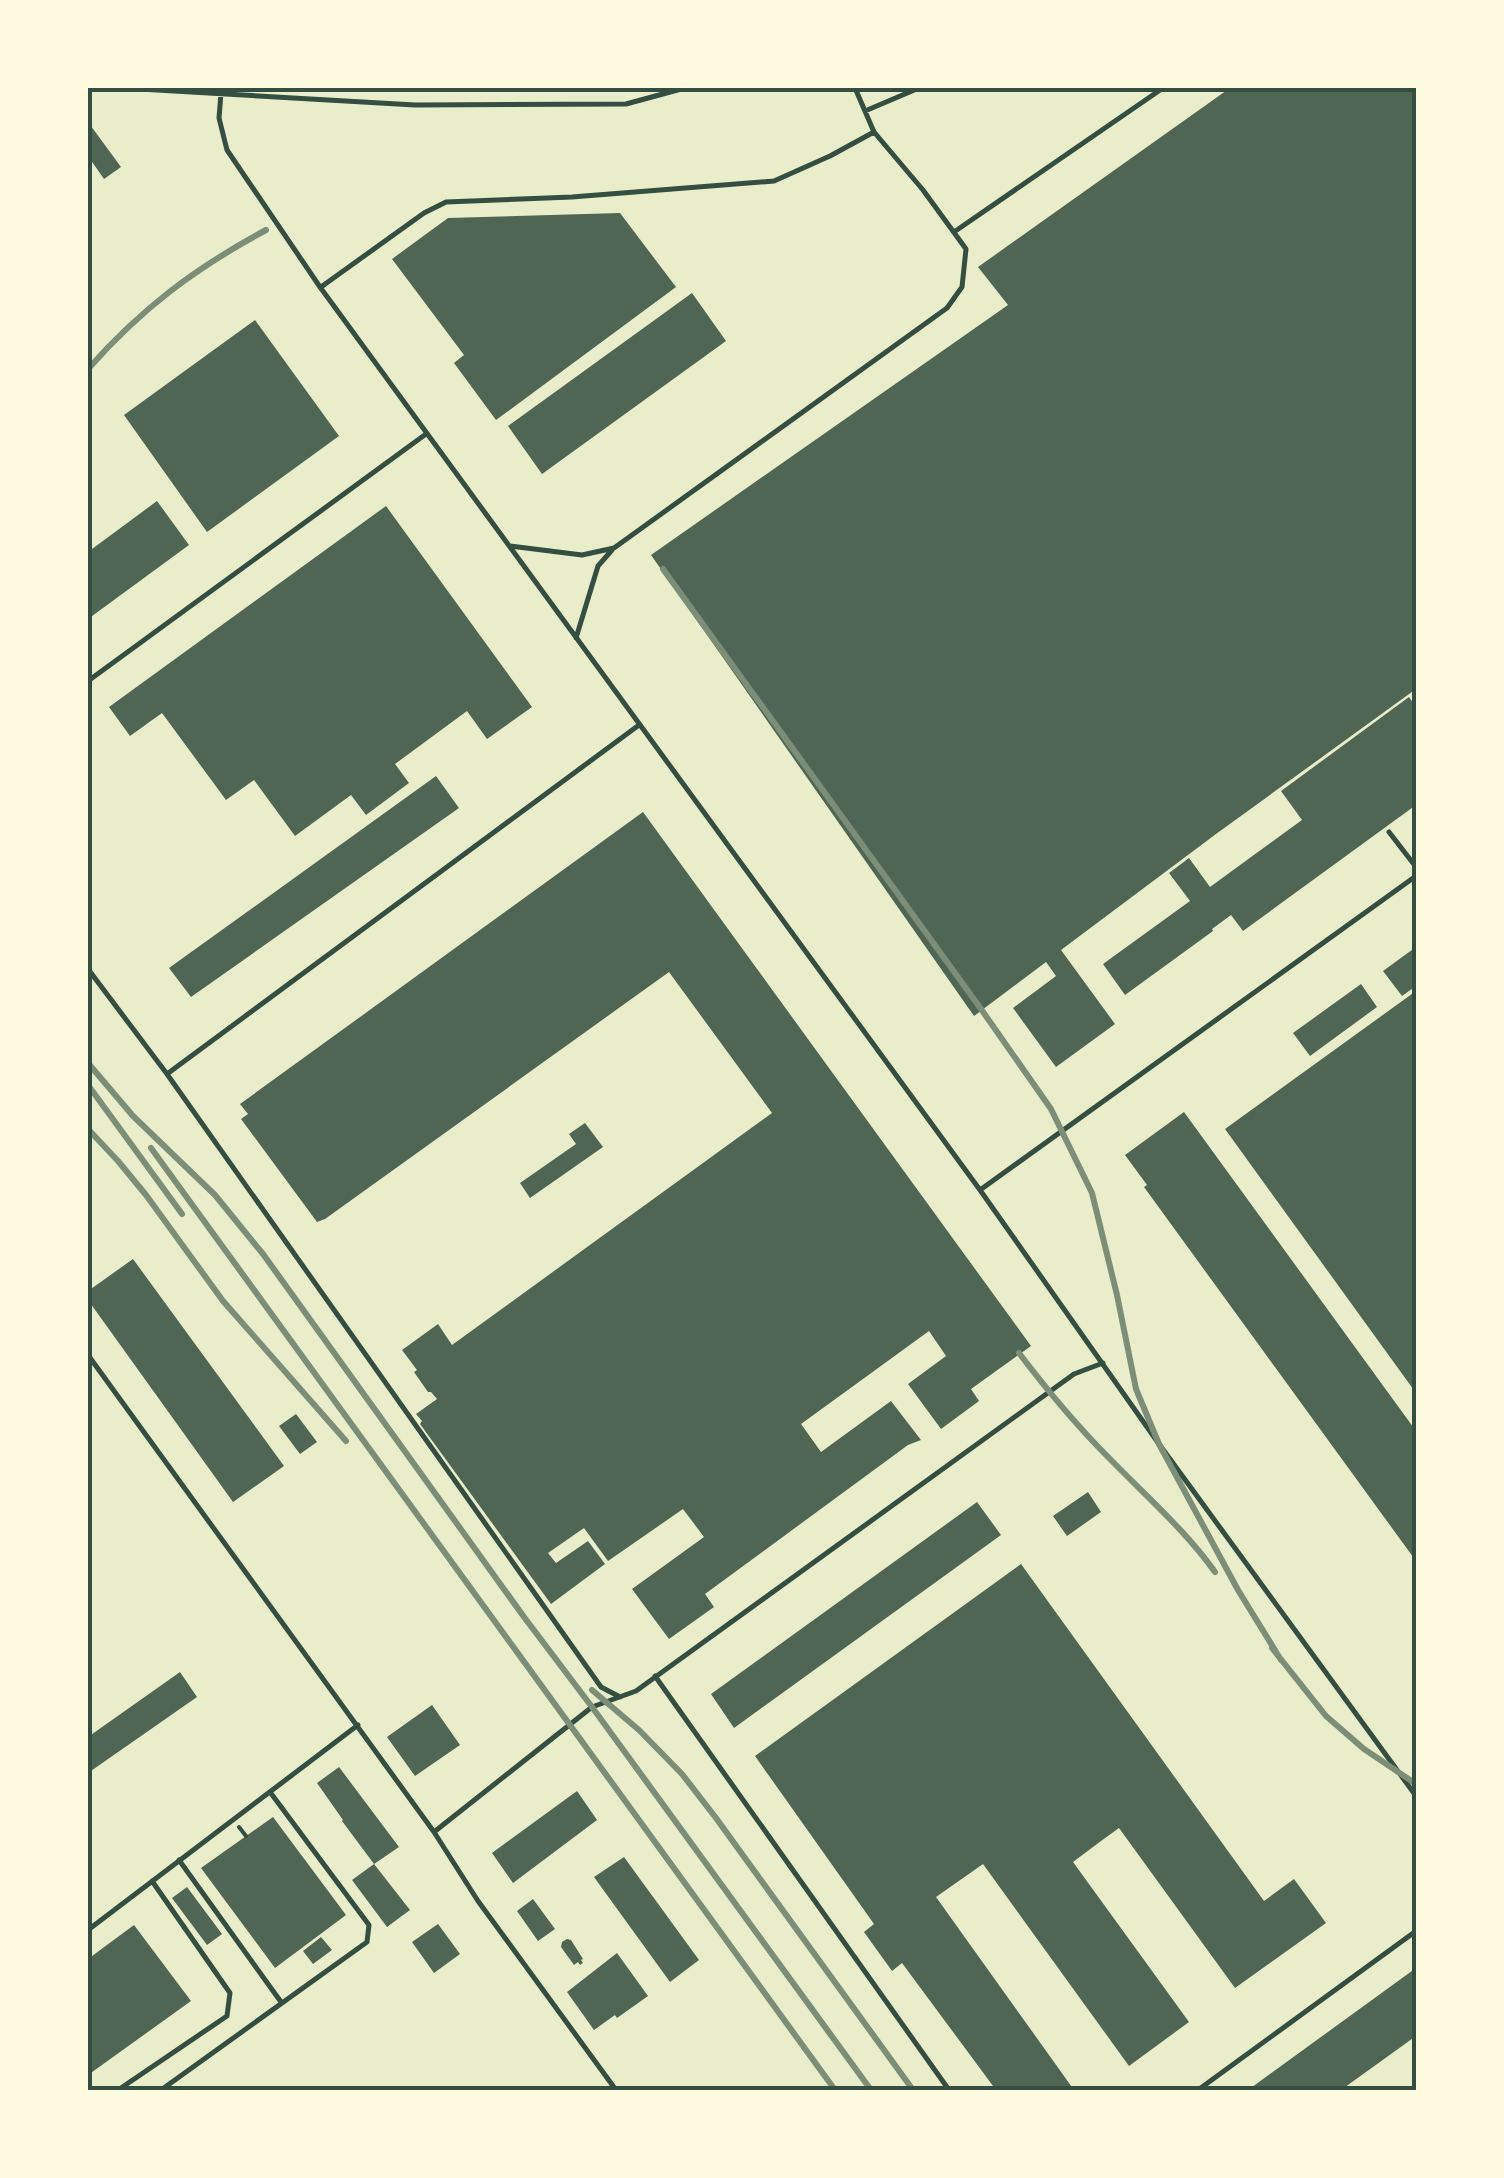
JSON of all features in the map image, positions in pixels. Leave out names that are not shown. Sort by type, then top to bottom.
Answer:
[{"type":"lane","points":[[122,88],[415,105],[626,104],[685,88]]},
{"type":"lane","points":[[576,638],[598,566],[614,548],[947,308],[962,287],[966,249],[924,190],[874,132],[855,88]]},
{"type":"lane","points":[[865,110],[919,88]]},
{"type":"lane","points":[[954,232],[1163,88]]},
{"type":"lane","points":[[220,93],[219,118],[227,150],[320,287],[980,1190],[1159,1444],[1416,1796]]},
{"type":"lane","points":[[320,287],[424,213],[446,202],[774,181],[874,132]]},
{"type":"lane","points":[[88,681],[426,434]]},
{"type":"lane","points":[[508,546],[582,555],[614,548]]},
{"type":"lane","points":[[167,1074],[639,725]]},
{"type":"lane","points":[[1389,832],[1416,867]]},
{"type":"lane","points":[[980,1190],[1416,876]]},
{"type":"lane","points":[[88,969],[167,1074],[601,1687],[622,1698]]},
{"type":"lane","points":[[88,1355],[358,1725],[478,1901],[616,2090]]},
{"type":"lane","points":[[434,1832],[592,1707],[636,1691],[1074,1374],[1103,1363]]},
{"type":"lane","points":[[655,1676],[949,2090]]},
{"type":"lane","points":[[88,1930],[358,1725]]},
{"type":"lane","points":[[161,2090],[367,1942],[369,1925],[270,1792]]},
{"type":"lane","points":[[179,1860],[281,2002]]},
{"type":"lane","points":[[118,2090],[227,2016],[230,1993],[152,1881]]},
{"type":"lane","points":[[1198,2090],[1416,1931]]},
{"type":"building","points":[[1230,88],[1416,88],[1416,689],[1061,950],[1115,1024],[1056,1067],[1013,1008],[1056,976],[1046,962],[974,1016],[651,555],[1008,305],[978,267]]},
{"type":"building","points":[[88,122],[121,167],[104,179],[88,156]]},
{"type":"building","points":[[620,213],[676,287],[496,420],[454,363],[464,355],[392,259],[448,218]]},
{"type":"building","points":[[692,293],[726,341],[542,474],[508,426]]},
{"type":"building","points":[[255,320],[339,436],[207,532],[124,415]]},
{"type":"building","points":[[157,501],[189,545],[88,619],[88,552]]},
{"type":"building","points":[[386,506],[532,707],[487,739],[467,711],[395,764],[409,783],[366,815],[351,795],[295,836],[254,780],[226,800],[162,713],[130,736],[109,707]]},
{"type":"building","points":[[1409,697],[1416,707],[1416,805],[1243,931],[1231,915],[1125,995],[1103,964],[1190,901],[1169,873],[1189,858],[1210,887],[1302,820],[1281,791]]},
{"type":"building","points":[[436,776],[459,808],[191,997],[169,968]]},
{"type":"building","points":[[643,812],[1031,1346],[971,1389],[979,1401],[941,1429],[908,1384],[946,1356],[929,1331],[801,1424],[821,1452],[891,1401],[921,1440],[908,1445],[705,1594],[714,1607],[669,1639],[632,1589],[704,1537],[683,1509],[608,1561],[584,1528],[548,1553],[556,1563],[588,1541],[605,1564],[551,1604],[420,1424],[416,1414],[437,1399],[428,1392],[402,1350],[438,1324],[452,1345],[772,1113],[669,972],[317,1222],[241,1119],[248,1114],[240,1104]]},
{"type":"building","points":[[1416,947],[1416,986],[1402,996],[1383,971]]},
{"type":"building","points":[[1361,984],[1377,1007],[1310,1056],[1293,1033]]},
{"type":"building","points":[[1416,991],[1416,1393],[1225,1129]]},
{"type":"building","points":[[1184,1112],[1416,1431],[1416,1561],[1144,1187],[1147,1185],[1125,1155]]},
{"type":"building","points":[[585,1123],[603,1147],[530,1198],[520,1183],[576,1144],[569,1134]]},
{"type":"building","points":[[133,1259],[284,1466],[233,1502],[88,1300],[88,1291]]},
{"type":"building","points":[[296,1414],[317,1442],[300,1454],[279,1426]]},
{"type":"building","points":[[1088,1492],[1101,1512],[1067,1536],[1053,1516]]},
{"type":"building","points":[[977,1502],[1001,1535],[734,1728],[711,1694]]},
{"type":"building","points":[[1021,1564],[1264,1901],[1294,1879],[1326,1923],[1235,1988],[1119,1828],[1101,1841],[1073,1862],[1189,2022],[1129,2066],[983,1864],[936,1897],[1074,2090],[996,2090],[902,1963],[892,1971],[864,1932],[874,1924],[755,1756]]},
{"type":"building","points":[[180,1672],[197,1697],[88,1773],[88,1737]]},
{"type":"building","points":[[432,1705],[460,1745],[415,1776],[387,1737]]},
{"type":"building","points":[[339,1767],[399,1847],[374,1864],[317,1783]]},
{"type":"building","points":[[577,1791],[597,1820],[513,1883],[492,1853]]},
{"type":"building","points":[[273,1817],[346,1915],[275,1968],[201,1868]]},
{"type":"building","points":[[624,1857],[699,1960],[670,1982],[594,1877]]},
{"type":"building","points":[[374,1864],[410,1910],[387,1927],[352,1880]]},
{"type":"building","points":[[187,1887],[222,1934],[207,1945],[172,1898]]},
{"type":"building","points":[[533,1899],[555,1929],[538,1941],[517,1911]]},
{"type":"building","points":[[438,1924],[460,1954],[434,1973],[412,1942]]},
{"type":"building","points":[[134,1925],[191,2001],[88,2075],[88,1959]]},
{"type":"building","points":[[321,1937],[332,1950],[313,1964],[303,1951]]},
{"type":"building","points":[[567,1939],[583,1959],[580,1965],[574,1965],[561,1947]]},
{"type":"building","points":[[617,1953],[648,1996],[594,2030],[567,1992]]},
{"type":"building","points":[[1416,1968],[1416,2036],[1341,2090],[1248,2090]]},
{"type":"railway","points":[[88,369],[170,291],[266,230]]},
{"type":"railway","points":[[663,569],[1051,1109],[1092,1193],[1136,1389],[1159,1444],[1238,1590],[1281,1660]]},
{"type":"railway","points":[[88,1063],[133,1116],[215,1195],[263,1254],[871,2090]]},
{"type":"railway","points":[[88,1085],[182,1214]]},
{"type":"railway","points":[[88,1129],[146,1195],[223,1301],[346,1441]]},
{"type":"railway","points":[[151,1148],[835,2090]]},
{"type":"railway","points":[[1019,1353],[1074,1421],[1215,1572]]},
{"type":"railway","points":[[1272,1648],[1326,1716],[1364,1749],[1416,1784]]},
{"type":"railway","points":[[592,1690],[682,1774],[913,2090]]}]
